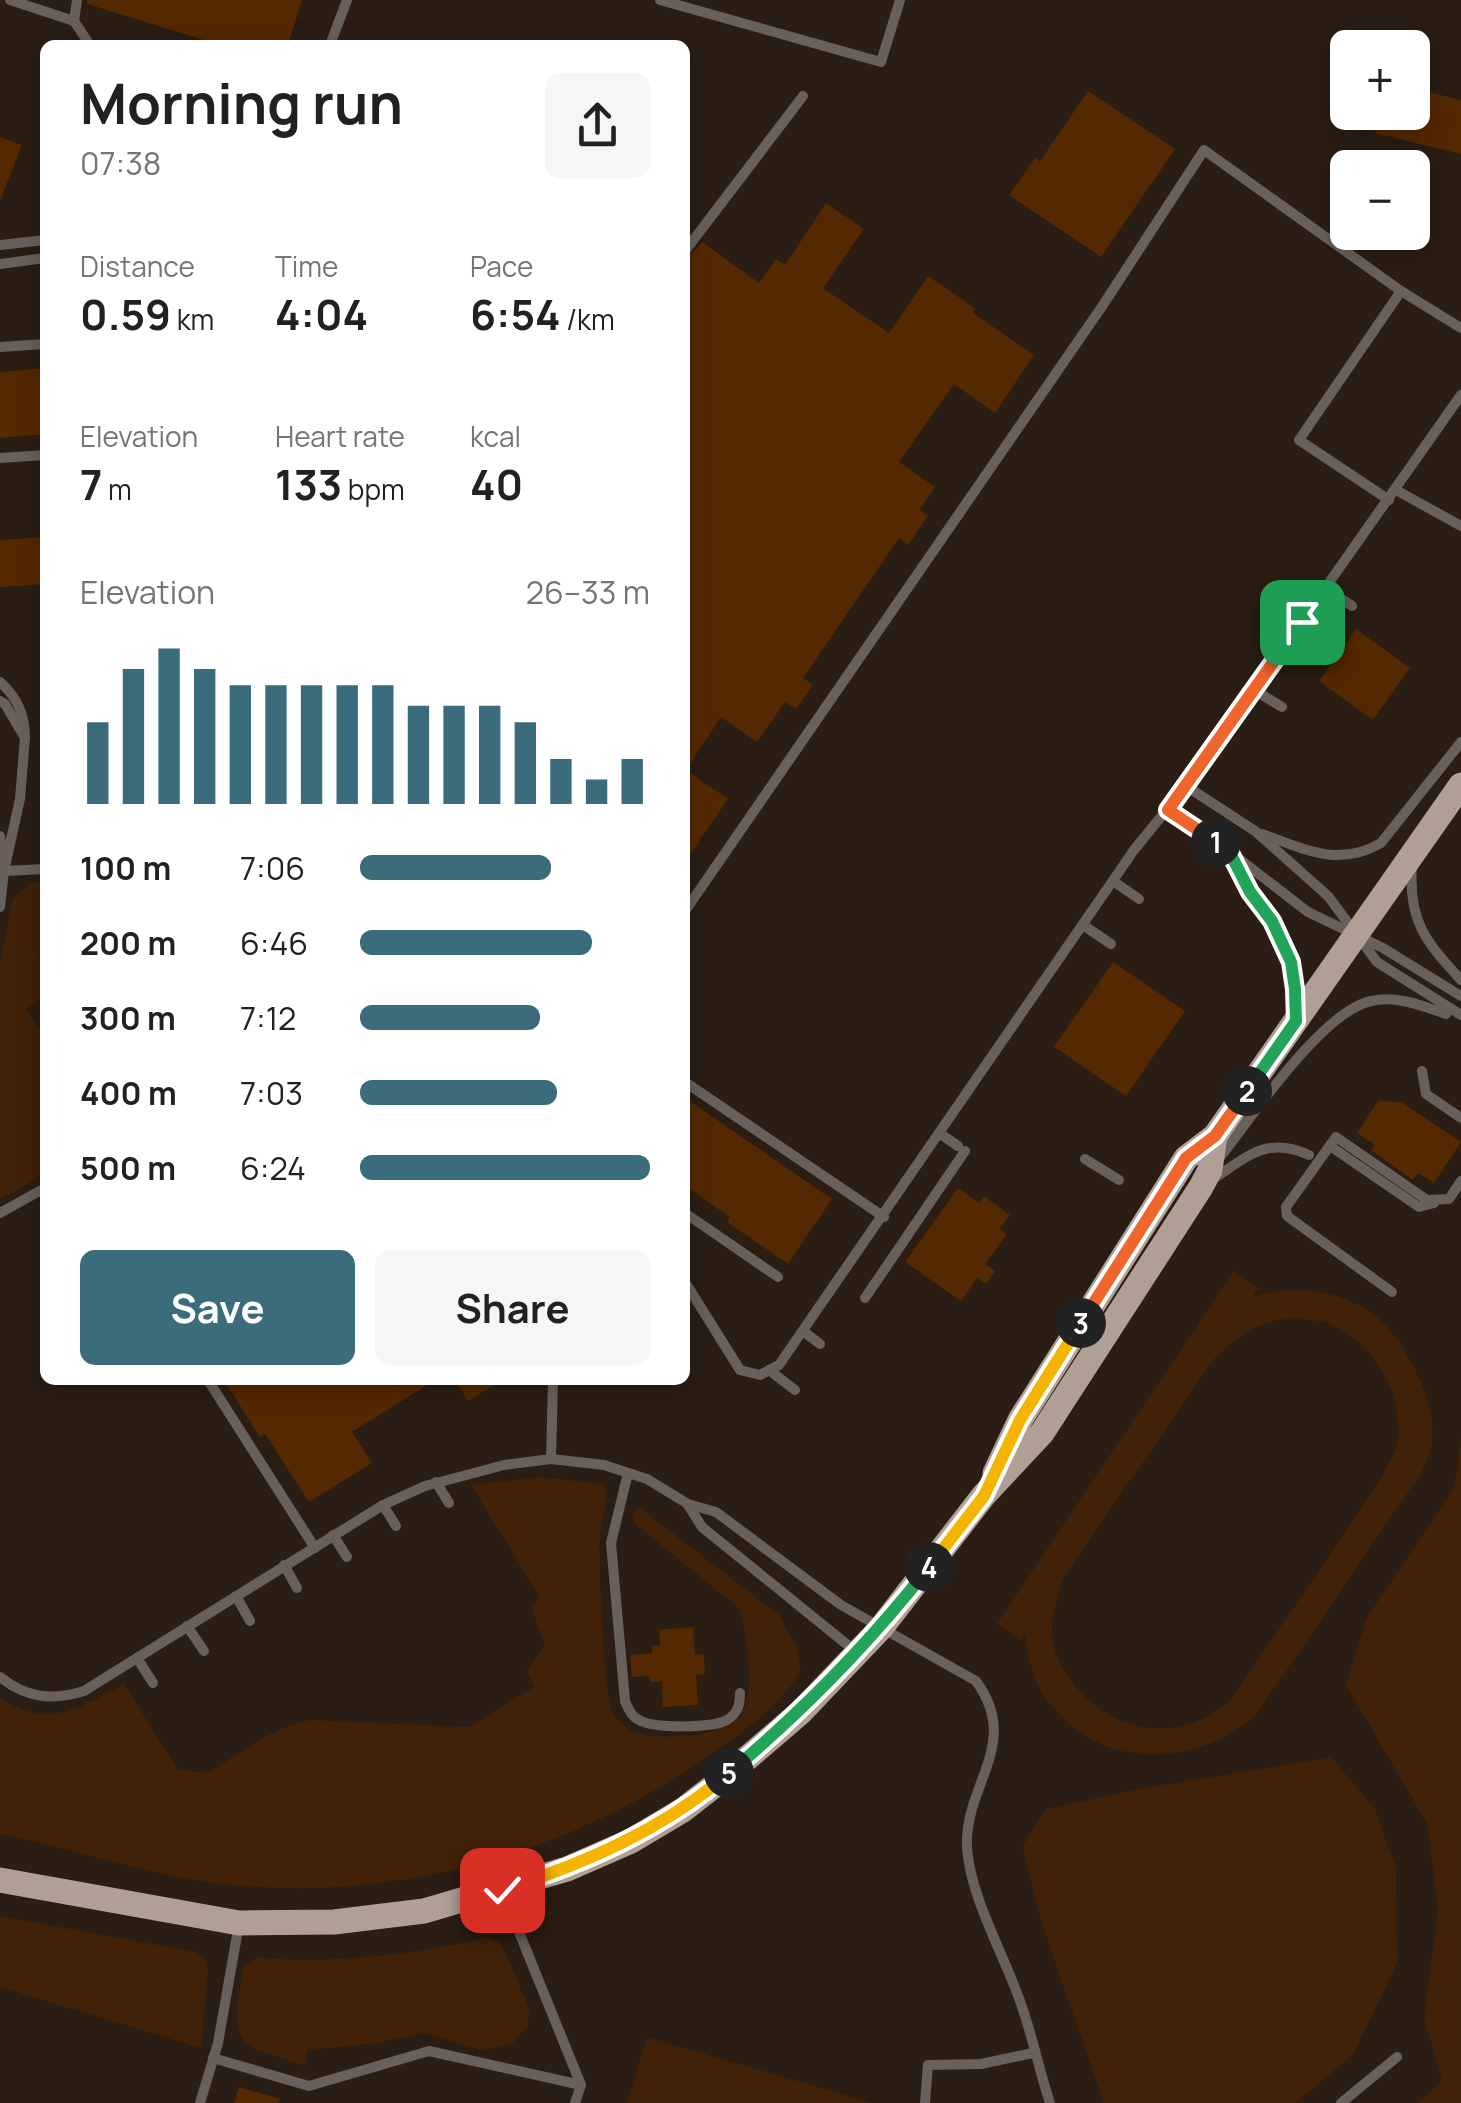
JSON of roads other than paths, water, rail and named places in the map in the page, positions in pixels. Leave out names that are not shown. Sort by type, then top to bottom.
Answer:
[{"type":"main road","points":[[984,1496],[1020,1420],[1186,1158],[1215,1136],[1461,785]]},
{"type":"main road","points":[[1,1880],[239,1922],[334,1922],[424,1912],[502,1890],[615,1848],[683,1810],[801,1712],[881,1628],[984,1496],[1042,1433],[1206,1178],[1215,1136]]},
{"type":"lane","points":[[10,0],[74,21],[87,40]]},
{"type":"lane","points":[[74,21],[77,0]]},
{"type":"lane","points":[[332,40],[347,0]]},
{"type":"lane","points":[[660,0],[881,62],[900,0]]},
{"type":"lane","points":[[690,244],[803,96]]},
{"type":"lane","points":[[690,904],[1103,305],[1204,150],[1401,291],[1461,328]]},
{"type":"lane","points":[[0,245],[40,241]]},
{"type":"lane","points":[[0,264],[40,259]]},
{"type":"lane","points":[[1401,291],[1299,440],[1392,495],[1430,512],[1442,513],[1461,526]]},
{"type":"lane","points":[[0,347],[40,344]]},
{"type":"lane","points":[[690,1290],[740,1370],[760,1374],[779,1365],[1112,881],[1186,786],[1461,395]]},
{"type":"lane","points":[[0,458],[40,455]]},
{"type":"lane","points":[[1325,588],[1352,606]]},
{"type":"lane","points":[[0,682],[16,699],[25,722],[20,799],[0,907]]},
{"type":"lane","points":[[1254,690],[1282,708]]},
{"type":"lane","points":[[0,701],[25,738]]},
{"type":"lane","points":[[1255,831],[1319,854],[1348,856],[1365,852],[1381,843],[1461,742]]},
{"type":"lane","points":[[1186,786],[1255,831],[1328,896],[1378,962],[1461,1017]]},
{"type":"lane","points":[[1168,810],[1308,912],[1383,948],[1461,996]]},
{"type":"lane","points":[[0,836],[4,871]]},
{"type":"lane","points":[[1229,851],[1250,892],[1272,921],[1291,962],[1296,1021]]},
{"type":"lane","points":[[1413,852],[1410,888],[1416,923],[1434,952],[1461,980]]},
{"type":"lane","points":[[4,871],[40,869]]},
{"type":"lane","points":[[1112,881],[1139,899]]},
{"type":"lane","points":[[1083,925],[1111,944]]},
{"type":"lane","points":[[1206,1178],[1314,1039],[1348,1011],[1383,998],[1461,1017]]},
{"type":"lane","points":[[1422,1071],[1426,1094],[1461,1118]]},
{"type":"lane","points":[[690,1085],[884,1217]]},
{"type":"lane","points":[[865,1298],[961,1148],[939,1133]]},
{"type":"lane","points":[[1392,1292],[1288,1216],[1286,1206],[1336,1137],[1427,1200],[1449,1199],[1461,1181]]},
{"type":"lane","points":[[1206,1178],[1264,1147],[1282,1146],[1309,1155]]},
{"type":"lane","points":[[1085,1160],[1119,1180]]},
{"type":"lane","points":[[0,1213],[40,1191]]},
{"type":"lane","points":[[690,1216],[778,1278]]},
{"type":"lane","points":[[803,1332],[820,1344]]},
{"type":"lane","points":[[769,1370],[795,1390]]},
{"type":"lane","points":[[211,1385],[314,1548]]},
{"type":"lane","points":[[551,1459],[553,1385]]},
{"type":"lane","points":[[0,1677],[28,1694],[46,1698],[84,1691],[383,1506],[436,1482],[504,1465],[551,1459],[604,1465],[647,1479],[688,1504],[716,1512],[842,1604],[976,1681],[990,1700],[995,1724],[992,1747],[968,1828],[967,1850],[979,1894],[1019,1998],[1050,2103]]},
{"type":"lane","points":[[628,1472],[611,1543],[625,1701],[630,1713],[652,1724],[715,1724],[735,1713],[740,1706],[740,1693]]},
{"type":"lane","points":[[436,1482],[448,1503]]},
{"type":"lane","points":[[688,1504],[702,1528],[856,1652]]},
{"type":"lane","points":[[383,1506],[396,1526]]},
{"type":"lane","points":[[333,1536],[347,1557]]},
{"type":"lane","points":[[284,1565],[297,1588]]},
{"type":"lane","points":[[236,1596],[250,1621]]},
{"type":"lane","points":[[187,1626],[204,1651]]},
{"type":"lane","points":[[137,1658],[153,1683]]},
{"type":"lane","points":[[502,1890],[580,2085],[575,2103]]},
{"type":"lane","points":[[200,2103],[213,2058],[239,1922]]},
{"type":"lane","points":[[213,2058],[309,2086],[429,2050],[580,2085]]},
{"type":"lane","points":[[925,2103],[928,2065],[980,2064],[1033,2053]]},
{"type":"lane","points":[[1341,2103],[1397,2057]]}]
